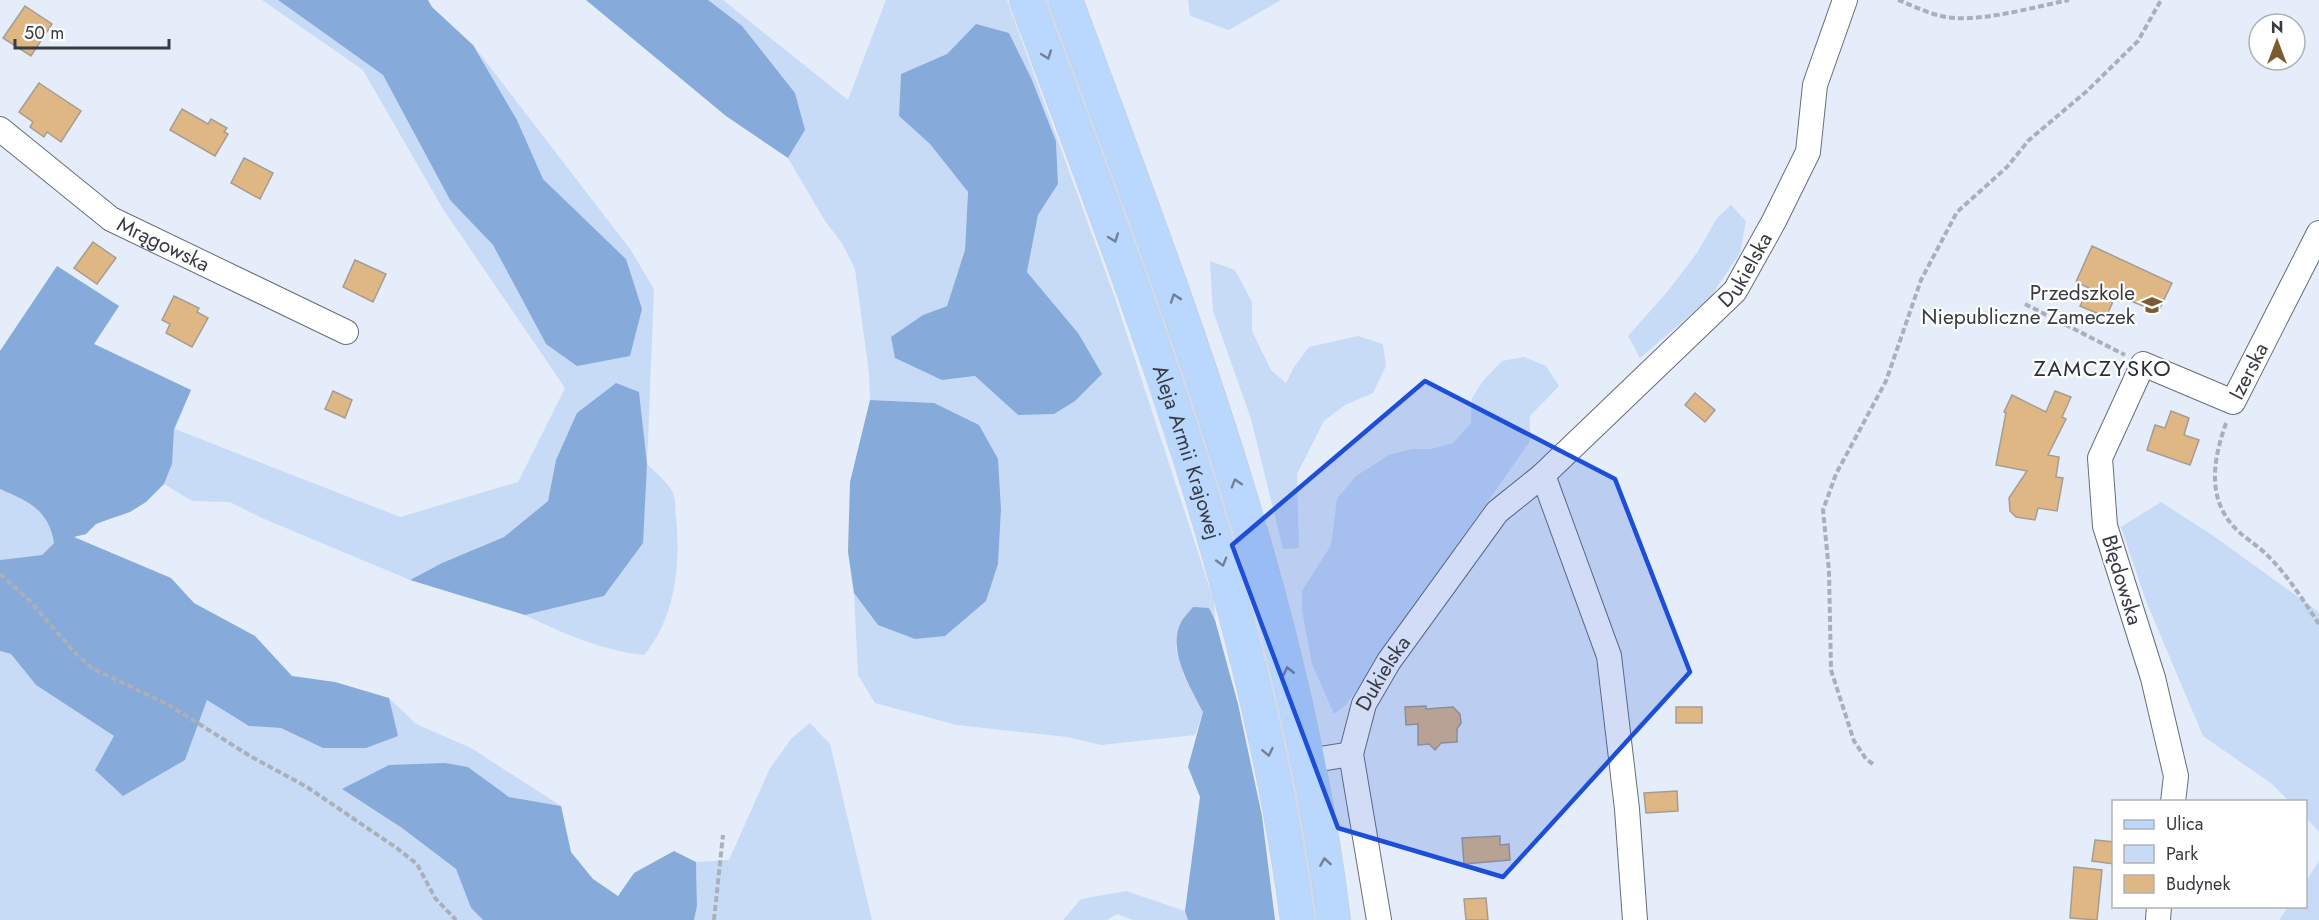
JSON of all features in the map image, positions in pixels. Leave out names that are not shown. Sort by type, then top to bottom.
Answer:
[{"type":"main road","name":"Aleja Armii Krajowej","points":[[1026,0],[1161,368],[1205,505],[1254,686],[1276,791],[1297,920]]},
{"type":"main road","name":"Aleja Armii Krajowej","points":[[1066,0],[1151,232],[1223,439],[1266,586],[1308,761],[1334,920]]},
{"type":"street","name":"Dukielska","points":[[1379,920],[1351,754],[1364,704],[1389,661],[1497,512],[1543,475],[1735,291],[1774,221],[1808,152],[1815,85],[1845,0]]},
{"type":"street","name":"Mrągowska","points":[[0,129],[111,219],[346,332]]},
{"type":"street","name":"Izerska","points":[[2143,364],[2234,402],[2319,232]]},
{"type":"street","name":"Błędowska","points":[[2143,364],[2100,458],[2105,526],[2153,678],[2176,776],[2172,800]]},
{"type":"street","points":[[1543,475],[1609,656],[1627,809],[1635,920]]},
{"type":"street","points":[[1308,761],[1351,754]]},
{"type":"path","points":[[1898,0],[1932,13],[1955,18],[2002,14],[2069,0]]},
{"type":"path","points":[[1874,764],[1866,759],[1854,741],[1831,670],[1829,571],[1823,510],[1836,474],[1886,381],[1921,280],[1957,212],[2007,167],[2029,140],[2087,91],[2138,41],[2161,0]]},
{"type":"path","points":[[2025,304],[2143,364]]},
{"type":"path","points":[[2234,402],[2217,447],[2213,478],[2218,502],[2236,529],[2266,554],[2294,587],[2319,624]]},
{"type":"path","points":[[0,574],[30,601],[76,654],[92,668],[169,705],[250,756],[307,787],[398,849],[417,864],[435,898],[456,920]]},
{"type":"path","points":[[714,920],[723,835]]},
{"type":"highlighted area","points":[[1425,381],[1615,479],[1690,672],[1503,877],[1338,828],[1232,545]]},
{"type":"green space","points":[[262,0],[278,0],[383,75],[450,200],[493,245],[546,344],[626,259],[543,179],[517,120],[473,45],[630,249],[654,289],[647,464],[667,484],[673,494],[677,554],[674,590],[669,608],[663,625],[644,655],[628,653],[583,640],[525,615],[604,596],[556,460],[548,501],[504,537],[442,563],[410,580],[262,518],[230,502],[192,501],[164,484],[172,464],[0,351],[57,266],[119,306],[94,344],[191,390],[175,429],[400,517],[518,482],[565,388],[443,209],[363,70]]},
{"type":"green space","points":[[708,0],[723,0],[848,100],[886,0],[1007,0],[1115,298],[1214,601],[1215,620],[1209,608],[1180,623],[1176,648],[1184,676],[1203,712],[1195,735],[1101,745],[1067,737],[957,725],[875,703],[858,675],[854,593],[878,625],[986,601],[998,564],[1001,510],[934,403],[870,400],[869,374],[855,269],[842,243],[825,221],[788,158],[805,130]],"holes":[[[976,24],[1032,80],[1056,141],[1058,184],[1038,215],[1027,272],[1078,333],[1018,415],[975,376],[942,380],[923,315],[947,306],[965,250],[968,192],[930,144],[899,116],[901,74],[947,54]]]},
{"type":"green space","points":[[1038,0],[1054,0],[1210,441],[1272,659],[1322,920],[1308,920],[1306,903]]},
{"type":"green space","points":[[1188,0],[1281,0],[1229,30],[1190,16]]},
{"type":"green space","points":[[1731,205],[1746,221],[1740,253],[1709,299],[1640,358],[1628,336],[1668,291],[1697,253],[1717,218]]},
{"type":"green space","points":[[1210,261],[1235,270],[1252,302],[1252,331],[1271,370],[1286,383],[1294,367],[1309,347],[1358,336],[1383,344],[1386,366],[1373,393],[1345,405],[1324,421],[1297,474],[1299,548],[1283,549],[1251,419],[1213,311]]},
{"type":"green space","points":[[1524,357],[1546,366],[1559,386],[1530,416],[1530,441],[1346,705],[1334,714],[1312,664],[1302,610],[1302,591],[1331,545],[1337,499],[1356,476],[1389,455],[1412,449],[1431,449],[1453,443],[1471,423],[1472,398],[1483,381],[1502,361]]},
{"type":"green space","points":[[0,489],[36,508],[47,522],[54,543],[42,555],[0,560]]},
{"type":"green space","points":[[2161,502],[2215,537],[2319,612],[2319,832],[2307,819],[2307,800],[2288,800],[2272,784],[2203,736],[2146,601],[2121,527]]},
{"type":"green space","points":[[0,651],[11,654],[36,685],[114,736],[159,775],[185,760],[207,699],[249,726],[281,728],[323,748],[366,748],[397,736],[389,698],[416,724],[471,748],[561,806],[509,797],[468,767],[342,789],[402,828],[456,869],[471,908],[483,920],[0,920]]},
{"type":"green space","points":[[810,723],[830,744],[872,920],[694,920],[697,906],[696,862],[729,860],[770,768],[792,738]]},
{"type":"green space","points":[[2319,861],[2319,920],[2279,920],[2287,908],[2307,908],[2307,879]]},
{"type":"green space","points":[[1126,891],[1185,911],[1188,920],[1133,920],[1117,914],[1107,920],[1063,920],[1081,899]]},
{"type":"shaded area","points":[[278,0],[428,0],[432,7],[473,45],[517,120],[543,179],[626,259],[642,309],[630,356],[577,366],[546,344],[493,245],[450,200],[383,75]]},
{"type":"shaded area","points":[[586,0],[708,0],[742,26],[795,93],[805,130],[788,158],[726,116]]},
{"type":"shaded area","points":[[976,24],[1009,33],[1032,80],[1056,141],[1058,184],[1038,215],[1027,272],[1078,333],[1102,374],[1075,401],[1054,414],[1018,415],[975,376],[942,380],[895,358],[891,337],[923,315],[947,306],[965,250],[968,192],[930,144],[899,116],[901,74],[947,54]]},
{"type":"shaded area","points":[[57,266],[119,306],[94,344],[191,390],[174,429],[172,464],[164,484],[146,502],[130,512],[96,524],[86,534],[74,537],[171,578],[194,603],[255,636],[292,676],[335,682],[389,698],[398,736],[366,748],[323,748],[281,728],[249,726],[207,700],[185,760],[123,796],[95,770],[114,736],[36,685],[11,654],[0,651],[0,560],[42,555],[54,543],[47,522],[36,508],[0,489],[0,351]]},
{"type":"shaded area","points":[[616,383],[639,392],[647,464],[643,543],[604,596],[525,615],[410,580],[442,563],[504,537],[548,501],[556,460],[577,413]]},
{"type":"shaded area","points":[[870,400],[934,403],[979,425],[998,459],[1001,510],[998,564],[986,601],[945,636],[915,639],[878,625],[854,593],[848,552],[850,482]]},
{"type":"shaded area","points":[[1193,607],[1209,608],[1215,620],[1238,704],[1262,816],[1275,920],[1188,920],[1185,911],[1200,797],[1188,767],[1203,712],[1178,656],[1177,633],[1181,622]]},
{"type":"shaded area","points":[[445,763],[468,767],[509,797],[561,806],[571,852],[593,879],[618,896],[634,873],[674,851],[696,862],[697,906],[694,920],[483,920],[471,908],[456,869],[402,828],[342,789],[389,765]]},
{"type":"building","points":[[25,6],[52,24],[31,56],[3,38]]},
{"type":"building","points":[[39,83],[81,111],[61,142],[47,132],[44,137],[30,127],[33,122],[19,112]]},
{"type":"building","points":[[182,109],[208,124],[211,119],[227,128],[224,132],[228,134],[215,156],[170,130]]},
{"type":"building","points":[[244,158],[273,173],[260,199],[231,183]]},
{"type":"building","points":[[93,242],[116,258],[97,284],[74,268]]},
{"type":"building","points":[[2092,246],[2172,283],[2158,312],[2116,295],[2106,317],[2080,306],[2089,288],[2076,282]]},
{"type":"building","points":[[355,260],[386,274],[373,302],[343,287]]},
{"type":"building","points":[[174,296],[199,308],[197,312],[208,318],[192,347],[166,333],[170,324],[162,320]]},
{"type":"building","points":[[333,391],[352,400],[345,418],[325,409]]},
{"type":"building","points":[[2055,391],[2071,397],[2062,417],[2066,419],[2048,455],[2059,457],[2056,477],[2063,478],[2057,511],[2038,508],[2035,520],[2016,517],[2010,511],[2009,498],[2027,471],[1996,465],[2006,413],[2004,412],[2012,395],[2046,412]]},
{"type":"building","points":[[1695,393],[1715,410],[1705,422],[1685,405]]},
{"type":"building","points":[[2171,411],[2189,418],[2184,435],[2199,440],[2190,465],[2147,450],[2155,425],[2165,428]]},
{"type":"building","points":[[1426,706],[1426,709],[1453,707],[1460,714],[1461,723],[1457,729],[1457,742],[1441,743],[1435,750],[1429,744],[1418,745],[1418,724],[1406,725],[1405,707]]},
{"type":"building","points":[[1676,707],[1702,707],[1702,723],[1676,723]]},
{"type":"building","points":[[1677,791],[1678,811],[1646,813],[1644,793]]},
{"type":"building","points":[[1500,836],[1500,845],[1509,844],[1510,860],[1464,864],[1462,838]]},
{"type":"building","points":[[2095,840],[2112,842],[2112,864],[2092,861]]},
{"type":"building","points":[[2074,867],[2102,870],[2097,920],[2070,918]]},
{"type":"building","points":[[1486,898],[1488,920],[1466,920],[1464,899]]},
{"type":"place","name":"Przedszkole Niepubliczne Zameczek","points":[[2152,305]]},
{"type":"district","name":"ZAMCZYSKO","points":[[2103,368]]}]
